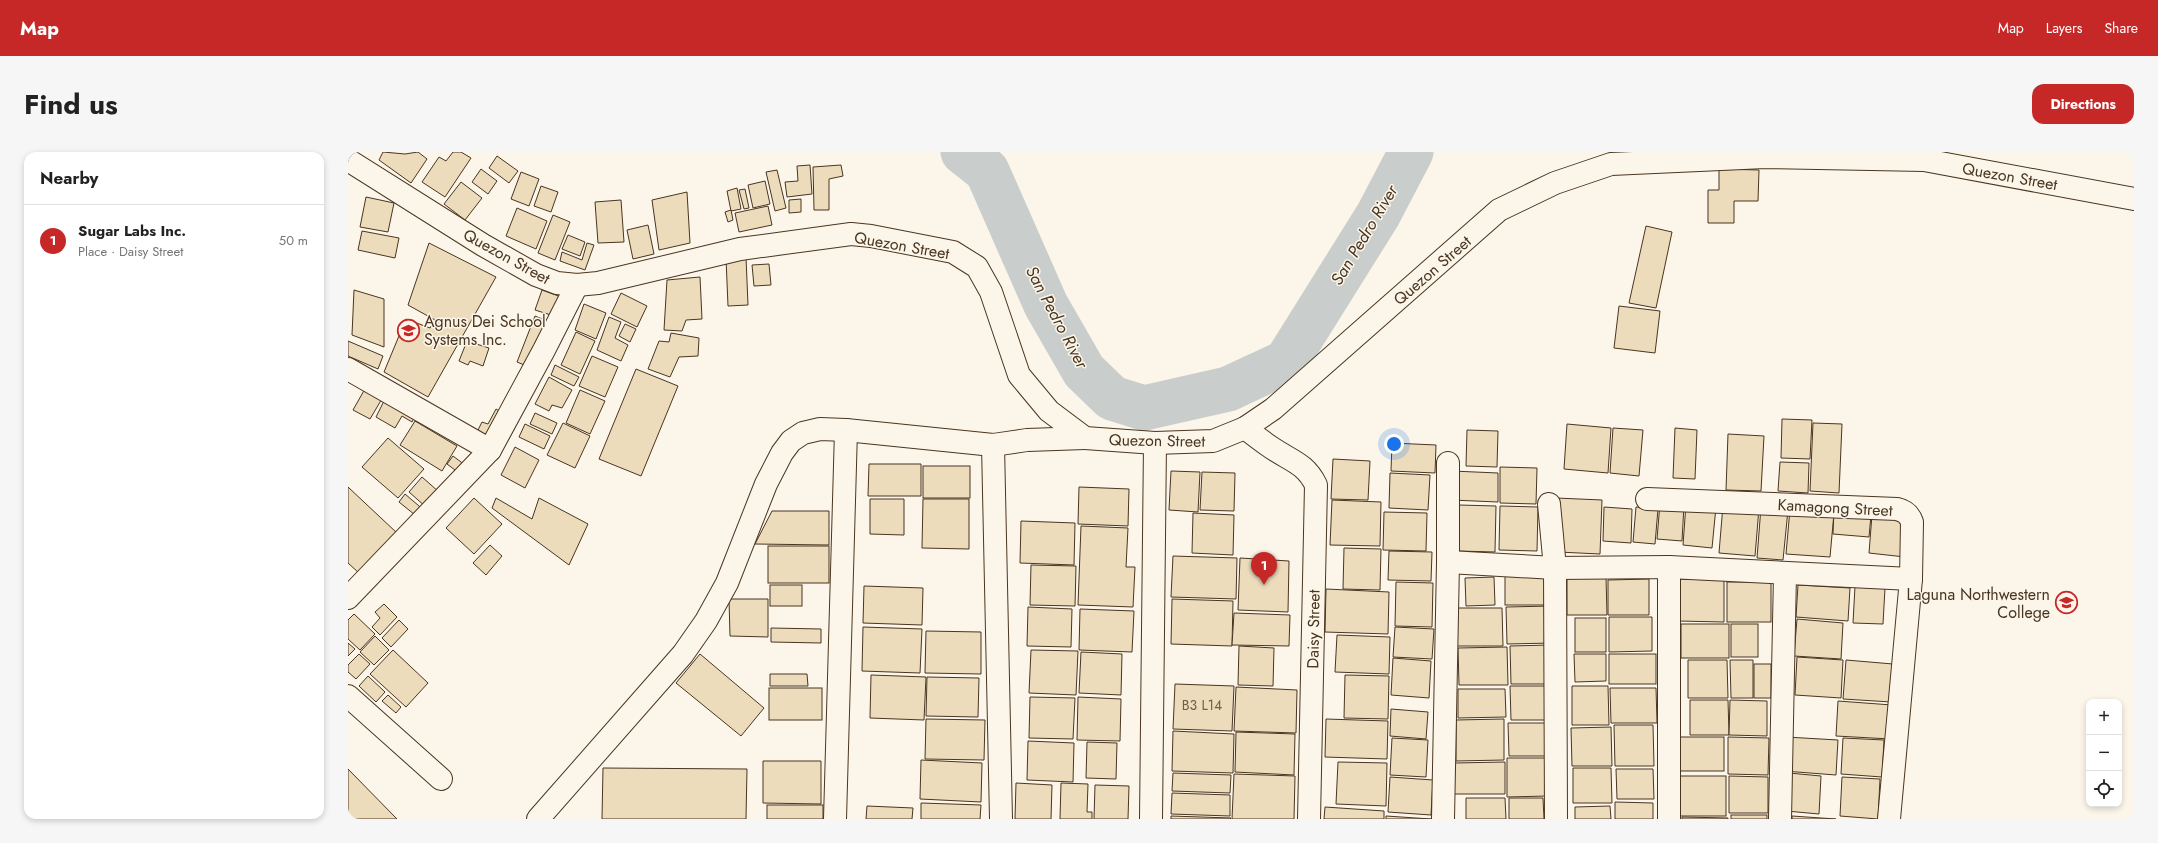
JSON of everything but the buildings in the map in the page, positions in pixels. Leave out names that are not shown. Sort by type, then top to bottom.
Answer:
[{"type":"street","name":"Quezon Street","points":[[348,160],[483,245],[536,275],[557,283],[577,285],[598,283],[740,249],[851,234],[954,252],[977,267],[991,292],[1019,375],[1049,411],[1085,438],[1155,443],[1213,441],[1245,428],[1273,410],[1499,210],[1555,183],[1611,164],[1765,157],[1924,160],[2134,199]]},
{"type":"street","points":[[348,598],[490,450],[577,285]]},
{"type":"street","points":[[348,369],[490,450]]},
{"type":"street","name":"Daisy Street","points":[[1245,428],[1283,455],[1300,464],[1310,473],[1316,485],[1308,819]]},
{"type":"street","points":[[538,819],[684,654],[706,621],[727,583],[766,484],[782,453],[791,442],[803,433],[820,429],[846,430],[993,445],[1027,440],[1085,438]]},
{"type":"street","points":[[835,819],[846,430]]},
{"type":"street","points":[[1151,819],[1155,443]]},
{"type":"street","points":[[993,445],[1001,819]]},
{"type":"street","points":[[1443,819],[1448,562],[1448,463]]},
{"type":"street","name":"Kamagong Street","points":[[1647,498],[1903,511],[1907,514],[1912,522],[1911,579],[1889,819]]},
{"type":"street","points":[[1549,504],[1555,568],[1556,819]]},
{"type":"street","points":[[1448,562],[1555,568],[1669,567],[1784,574],[1911,579]]},
{"type":"street","points":[[1669,567],[1669,819]]},
{"type":"street","points":[[1780,819],[1784,574]]},
{"type":"street","points":[[348,696],[441,779]]},
{"type":"waterway","name":"San Pedro River","points":[[963,152],[987,171],[1046,305],[1084,371],[1112,398],[1144,408],[1228,389],[1286,362],[1378,215],[1411,152]]},
{"type":"place","name":"Agnus Dei School Systems Inc.","points":[[408,330]]},
{"type":"place","name":"Sugar Labs Inc.","points":[[1264,585]]},
{"type":"place","name":"Laguna Northwestern College","points":[[2066,603]]}]
